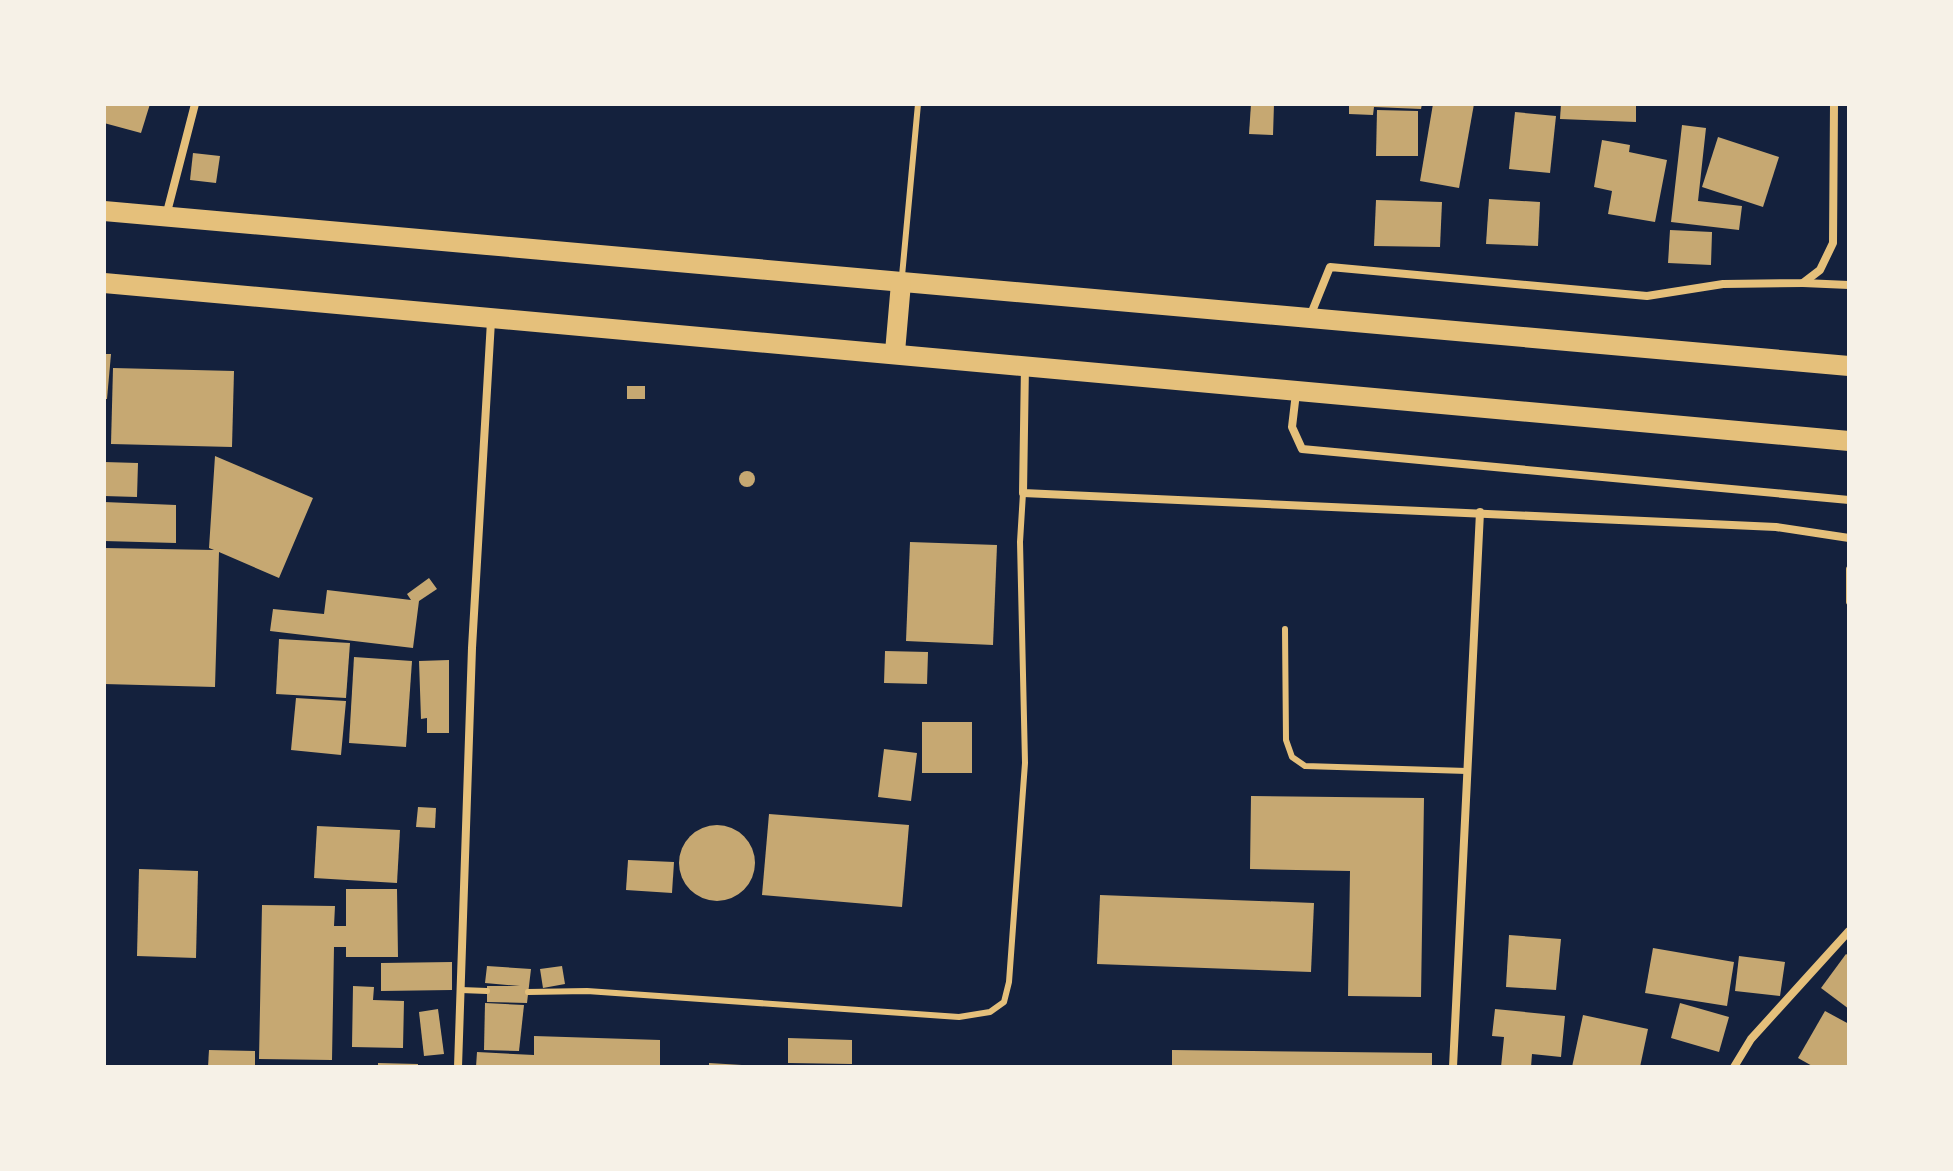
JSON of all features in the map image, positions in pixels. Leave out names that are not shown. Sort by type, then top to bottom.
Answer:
[{"type":"main road","points":[[104,211],[901,283],[1311,314],[1849,366]]},
{"type":"main road","points":[[104,283],[895,352],[1849,441]]},
{"type":"main road","points":[[895,352],[901,283]]},
{"type":"street","points":[[166,217],[195,104]]},
{"type":"street","points":[[1803,283],[1820,270],[1833,243],[1836,224],[1834,104]]},
{"type":"street","points":[[1311,314],[1330,267],[1647,296],[1723,284],[1849,285]]},
{"type":"street","points":[[458,1067],[472,648],[491,317]]},
{"type":"street","points":[[1025,365],[1023,493],[1776,527],[1849,538]]},
{"type":"street","points":[[1296,389],[1292,427],[1302,449],[1849,500]]},
{"type":"street","points":[[1453,1067],[1480,512]]},
{"type":"street","points":[[1734,1067],[1751,1039],[1849,931]]},
{"type":"lane","points":[[901,283],[918,104]]},
{"type":"lane","points":[[528,992],[587,991],[959,1017],[990,1012],[1004,1002],[1009,982],[1025,763],[1020,542],[1023,493]]},
{"type":"lane","points":[[1849,569],[1849,602]]},
{"type":"lane","points":[[1285,629],[1286,740],[1292,757],[1305,766],[1467,771]]},
{"type":"lane","points":[[461,990],[487,991]]},
{"type":"building","points":[[104,104],[150,104],[141,133],[104,123]]},
{"type":"building","points":[[1251,104],[1274,104],[1273,135],[1249,134]]},
{"type":"building","points":[[1349,104],[1422,104],[1421,109],[1374,107],[1373,115],[1349,114]]},
{"type":"building","points":[[1433,104],[1474,104],[1459,188],[1420,181]]},
{"type":"building","points":[[1561,104],[1636,104],[1636,122],[1560,119]]},
{"type":"building","points":[[1377,110],[1418,111],[1418,156],[1376,156]]},
{"type":"building","points":[[1515,112],[1556,116],[1550,173],[1509,169]]},
{"type":"building","points":[[1682,125],[1706,128],[1698,201],[1742,206],[1739,230],[1671,222]]},
{"type":"building","points":[[1718,137],[1779,157],[1763,207],[1702,187]]},
{"type":"building","points":[[1602,140],[1630,145],[1629,152],[1667,160],[1655,222],[1608,214],[1612,191],[1594,187]]},
{"type":"building","points":[[193,153],[220,156],[216,183],[190,180]]},
{"type":"building","points":[[1489,199],[1540,202],[1538,246],[1486,244]]},
{"type":"building","points":[[1376,200],[1442,202],[1440,247],[1374,246]]},
{"type":"building","points":[[1670,230],[1712,232],[1711,265],[1668,263]]},
{"type":"building","points":[[104,354],[111,354],[107,399],[104,399]]},
{"type":"building","points":[[113,368],[234,371],[232,447],[111,444]]},
{"type":"building","points":[[627,386],[645,386],[645,399],[627,399]]},
{"type":"building","points":[[215,456],[313,498],[279,578],[219,552],[215,687],[104,684],[104,548],[214,550],[209,548]]},
{"type":"building","points":[[104,462],[138,463],[137,497],[104,496]]},
{"type":"building","points":[[747,471],[753,473],[753,485],[747,487],[741,485],[739,479],[741,473]]},
{"type":"building","points":[[104,502],[176,505],[176,543],[104,541]]},
{"type":"building","points":[[910,542],[997,545],[993,645],[906,641]]},
{"type":"building","points":[[429,578],[437,589],[419,601],[413,648],[270,631],[273,609],[324,614],[327,590],[411,600],[407,594]]},
{"type":"building","points":[[279,639],[350,643],[346,698],[276,694]]},
{"type":"building","points":[[885,651],[928,652],[927,684],[884,683]]},
{"type":"building","points":[[354,657],[412,661],[406,747],[349,743]]},
{"type":"building","points":[[449,660],[449,733],[427,733],[427,718],[421,719],[419,661]]},
{"type":"building","points":[[296,698],[346,701],[341,755],[291,750]]},
{"type":"building","points":[[922,722],[972,722],[972,773],[922,773]]},
{"type":"building","points":[[884,749],[917,753],[911,801],[878,797]]},
{"type":"building","points":[[1251,796],[1424,798],[1421,997],[1348,996],[1350,871],[1250,869]]},
{"type":"building","points":[[418,807],[436,808],[435,828],[416,827]]},
{"type":"building","points":[[769,814],[909,825],[902,907],[762,895]]},
{"type":"building","points":[[717,825],[732,828],[744,836],[752,848],[755,863],[752,878],[744,890],[732,898],[717,901],[702,898],[690,890],[682,878],[679,863],[682,848],[690,836],[702,828]]},
{"type":"building","points":[[317,826],[400,830],[397,883],[314,878]]},
{"type":"building","points":[[628,860],[674,862],[672,893],[626,890]]},
{"type":"building","points":[[139,869],[198,871],[196,958],[137,956]]},
{"type":"building","points":[[346,889],[397,889],[398,957],[346,957],[346,947],[334,947],[332,1060],[259,1059],[262,905],[335,906],[334,926],[346,926]]},
{"type":"building","points":[[1100,895],[1314,903],[1311,972],[1097,964]]},
{"type":"building","points":[[1509,935],[1561,939],[1556,990],[1506,987]]},
{"type":"building","points":[[1653,948],[1734,962],[1727,1006],[1645,993]]},
{"type":"building","points":[[1846,954],[1849,956],[1849,1009],[1821,988]]},
{"type":"building","points":[[1739,956],[1785,962],[1780,996],[1735,991]]},
{"type":"building","points":[[452,962],[452,990],[381,991],[381,963]]},
{"type":"building","points":[[487,966],[531,969],[527,1003],[487,1002],[487,986],[520,986],[485,983]]},
{"type":"building","points":[[562,966],[565,984],[543,988],[540,969]]},
{"type":"building","points":[[353,986],[374,987],[373,1000],[404,1001],[403,1048],[352,1047]]},
{"type":"building","points":[[485,1003],[524,1005],[519,1051],[484,1050]]},
{"type":"building","points":[[1680,1003],[1729,1017],[1719,1052],[1671,1038]]},
{"type":"building","points":[[438,1009],[444,1054],[424,1056],[419,1012]]},
{"type":"building","points":[[1495,1009],[1565,1016],[1561,1057],[1532,1054],[1531,1067],[1501,1067],[1504,1037],[1492,1036]]},
{"type":"building","points":[[1825,1011],[1849,1024],[1849,1067],[1814,1067],[1798,1058]]},
{"type":"building","points":[[1583,1015],[1648,1029],[1640,1067],[1572,1067]]},
{"type":"building","points":[[534,1036],[660,1040],[660,1067],[476,1067],[477,1052],[534,1055]]},
{"type":"building","points":[[788,1038],[852,1040],[852,1064],[788,1063]]},
{"type":"building","points":[[209,1050],[255,1051],[255,1067],[208,1067]]},
{"type":"building","points":[[1172,1050],[1432,1053],[1432,1067],[1172,1067]]},
{"type":"building","points":[[378,1063],[418,1064],[418,1067],[378,1067]]},
{"type":"building","points":[[709,1063],[742,1065],[742,1067],[709,1067]]}]
